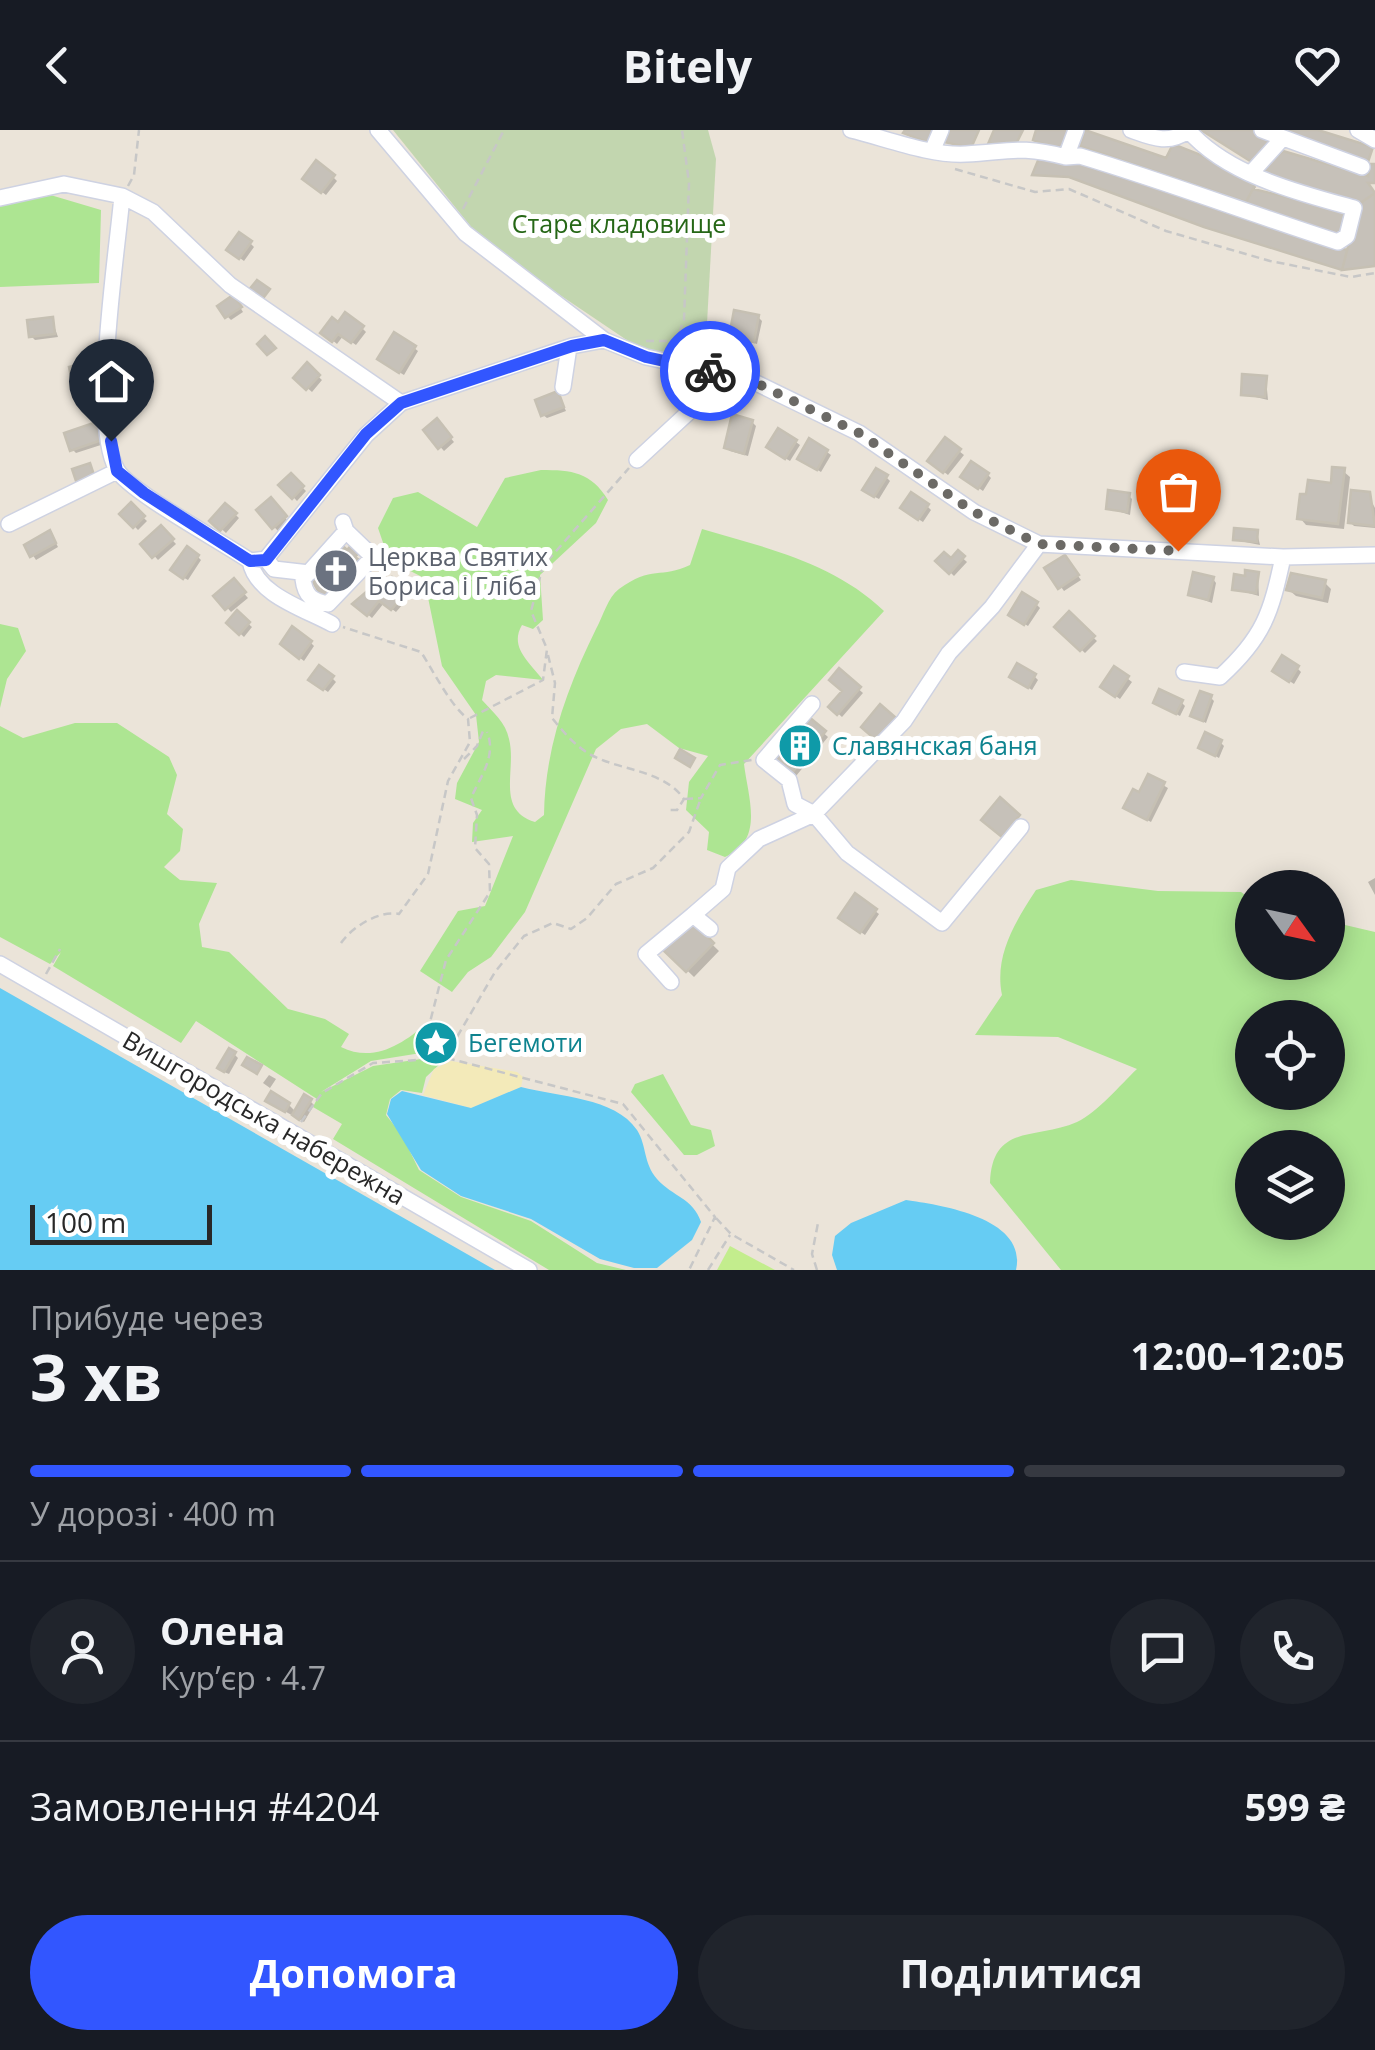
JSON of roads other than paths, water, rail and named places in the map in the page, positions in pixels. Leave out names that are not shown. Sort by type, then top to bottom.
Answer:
[{"type":"street","points":[[378,130],[456,223],[497,262],[604,340],[746,378],[859,433],[974,512],[1039,544],[1283,556],[1375,555]]},
{"type":"street","points":[[854,130],[898,135],[933,148],[966,154],[1024,146],[1066,157],[1080,156],[1211,196],[1250,214],[1338,242],[1347,236],[1354,208],[1264,184],[1252,172],[1199,142],[1188,130],[1177,139],[1157,140],[1131,130]]},
{"type":"street","points":[[933,148],[941,130]]},
{"type":"street","points":[[1024,146],[1031,130]]},
{"type":"street","points":[[1066,157],[1076,130]]},
{"type":"street","points":[[1262,130],[1362,167]]},
{"type":"street","points":[[1358,130],[1375,140]]},
{"type":"street","points":[[1252,172],[1281,140]]},
{"type":"street","points":[[0,198],[64,184],[122,196],[154,212],[230,286],[401,403]]},
{"type":"street","points":[[122,196],[104,411],[117,471],[144,493],[274,569],[308,573]]},
{"type":"street","points":[[332,624],[264,588],[252,572],[258,560],[366,434],[401,403],[604,340]]},
{"type":"street","points":[[563,387],[569,348]]},
{"type":"street","points":[[637,460],[690,411],[746,378]]},
{"type":"street","points":[[9,524],[117,471]]},
{"type":"street","points":[[344,527],[374,558],[328,604],[314,602],[305,592],[303,579],[308,573],[344,527]]},
{"type":"street","points":[[671,982],[646,954],[724,889],[728,868],[759,839],[814,814],[904,721],[949,653],[992,608],[1039,544]]},
{"type":"street","points":[[1184,672],[1220,677],[1251,649],[1267,622],[1283,556]]},
{"type":"street","points":[[812,704],[764,760],[789,780],[795,804],[814,814],[847,853],[942,923],[1021,827]]},
{"type":"street","points":[[694,914],[710,928]]},
{"type":"street","name":"Вишгородська набережна","points":[[0,964],[529,1270]]},
{"type":"water","points":[[0,988],[495,1270],[0,1270]]},
{"type":"water","points":[[521,1087],[585,1100],[627,1119],[640,1136],[649,1167],[657,1179],[697,1214],[701,1222],[692,1240],[657,1268],[634,1268],[600,1259],[531,1219],[461,1196],[421,1170],[387,1114],[391,1099],[402,1091],[471,1108]]},
{"type":"water","points":[[906,1200],[959,1211],[996,1226],[1016,1252],[1016,1270],[837,1270],[832,1255],[835,1236],[851,1223]]},
{"type":"place","name":"Церква Святих Бориса і Гліба","points":[[336,571]]},
{"type":"place","name":"Славянская баня","points":[[800,746]]},
{"type":"place","name":"Бегемоти","points":[[436,1043]]},
{"type":"park label","name":"Старе кладовище","points":[[619,224]]}]
